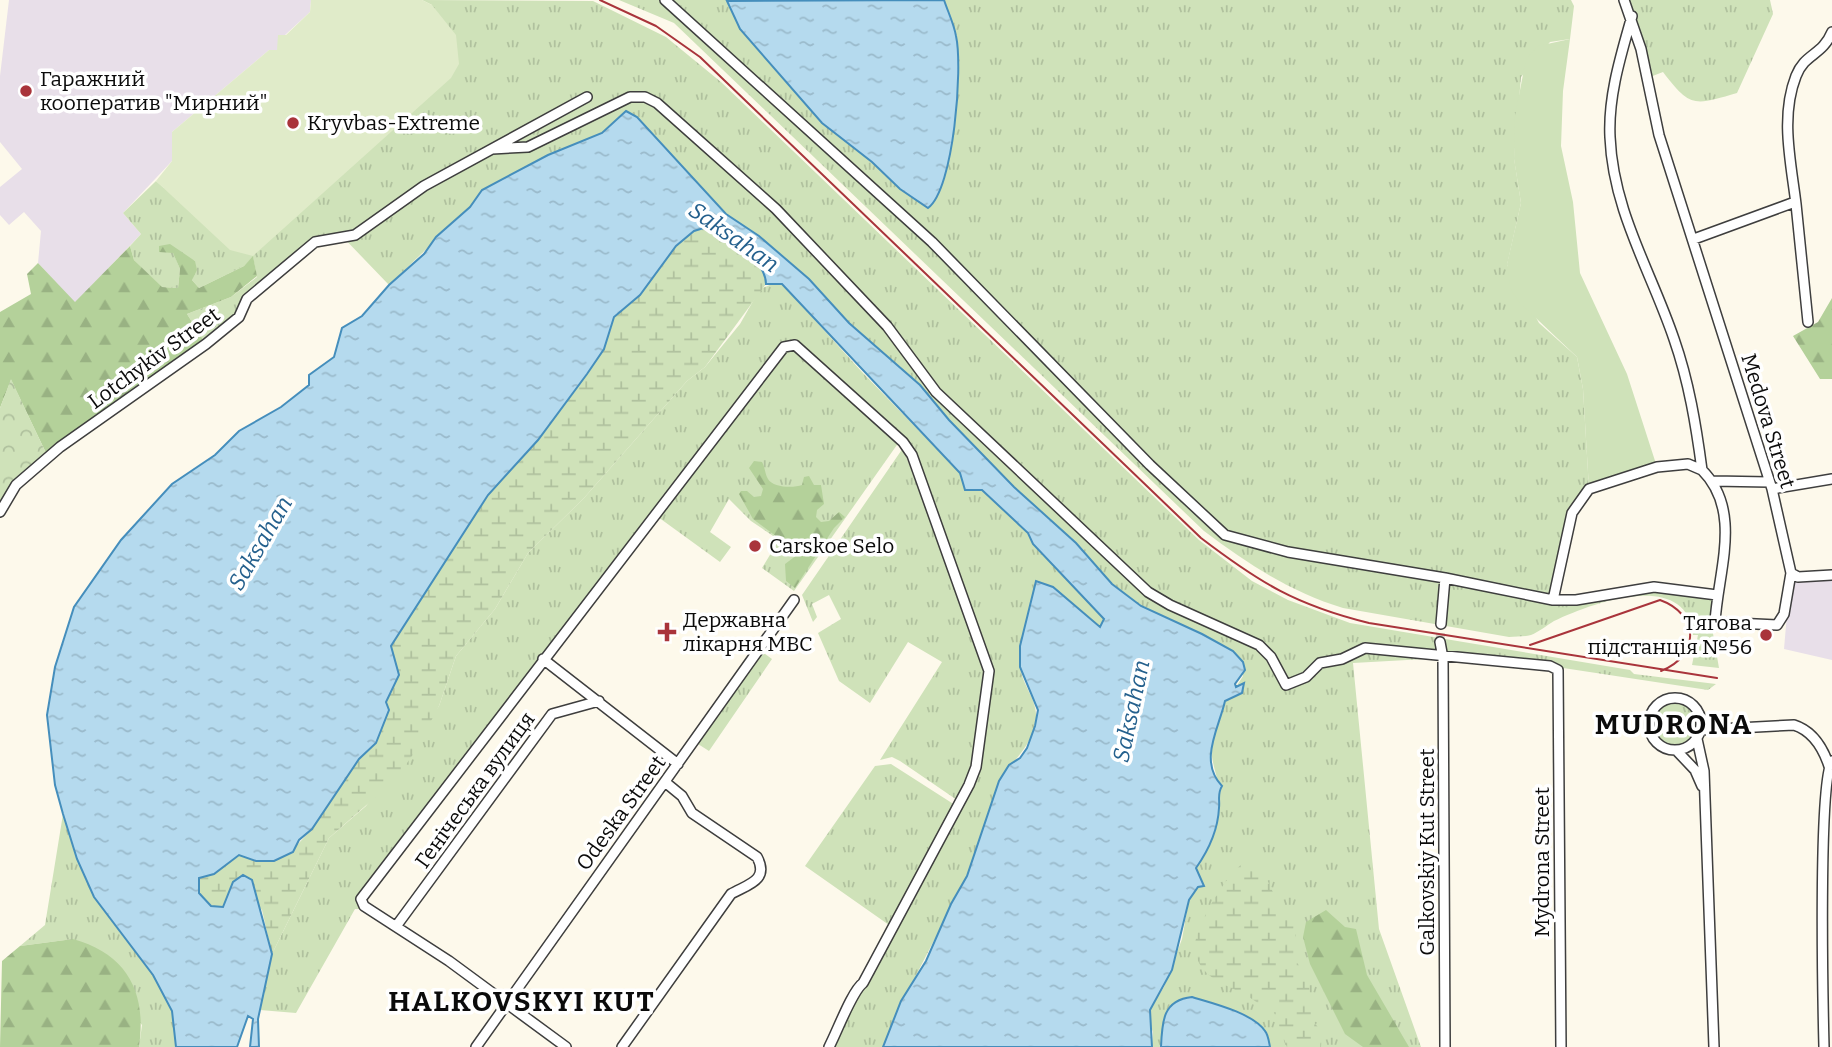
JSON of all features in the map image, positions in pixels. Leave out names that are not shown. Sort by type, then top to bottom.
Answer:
[{"type":"street","points":[[665,0],[932,242],[1150,465],[1225,535],[1288,552],[1445,578],[1553,600],[1576,600],[1654,587],[1717,595]]},
{"type":"street","name":"Medova Street","points":[[1624,0],[1632,16],[1659,135],[1770,486],[1791,573]]},
{"type":"street","points":[[1632,16],[1621,55],[1611,109],[1611,157],[1636,249],[1674,337],[1684,370],[1702,470]]},
{"type":"street","points":[[1808,322],[1788,128],[1790,98],[1802,64],[1822,50],[1832,32]]},
{"type":"street","name":"Lotchykiv Street","points":[[0,512],[16,485],[53,453],[206,344],[239,317],[247,299],[315,242],[355,235],[424,186],[587,97]]},
{"type":"street","points":[[492,149],[528,147],[631,97],[645,97],[657,103],[776,209],[887,326],[936,392],[1148,592],[1170,606],[1259,645],[1272,657],[1286,685],[1306,677],[1320,663],[1342,659],[1365,648],[1443,658]]},
{"type":"street","points":[[1694,239],[1795,202]]},
{"type":"street","points":[[565,1046],[397,925],[364,906],[360,899],[784,348],[795,345],[903,442],[912,455],[989,671],[976,766],[969,785],[863,984],[852,994],[846,1014],[829,1047]]},
{"type":"street","points":[[1553,600],[1572,513],[1590,489],[1657,467],[1688,464],[1702,470],[1713,481],[1726,519],[1714,622],[1777,625],[1784,614],[1791,573],[1798,577],[1832,575]]},
{"type":"street","points":[[1713,481],[1770,486],[1832,480]]},
{"type":"street","points":[[1441,624],[1445,578]]},
{"type":"street","name":"Odeska Street","points":[[476,1047],[794,600]]},
{"type":"street","name":"Galkovskiy Kut Street","points":[[1440,642],[1443,658],[1446,1047]]},
{"type":"street","name":"Mydrona Street","points":[[1443,658],[1550,666],[1558,670],[1558,935],[1561,1047]]},
{"type":"street","points":[[543,659],[678,764]]},
{"type":"street","points":[[1704,790],[1695,770],[1677,751],[1661,747],[1651,736],[1649,720],[1657,705],[1670,698],[1687,701],[1698,713],[1704,771],[1714,1047]]},
{"type":"street","name":"Генічеська вулиця","points":[[397,925],[552,714],[599,701]]},
{"type":"street","points":[[1677,751],[1699,734],[1794,725],[1803,728],[1817,742],[1830,764],[1825,816],[1824,1047]]},
{"type":"street","points":[[622,1047],[731,894],[756,883],[760,871],[757,858],[692,813],[682,796],[665,782]]},
{"type":"shaded area","points":[[9,0],[311,0],[310,12],[285,35],[277,50],[269,50],[172,132],[172,161],[123,213],[141,234],[75,303],[38,263],[41,231],[24,212],[9,225],[0,215],[0,187],[22,169],[0,142],[0,76]]},
{"type":"shaded area","points":[[1832,578],[1832,660],[1784,649],[1790,579]]},
{"type":"green space","name":"Kryvbas-Extreme","points":[[311,0],[422,0],[432,5],[456,35],[459,64],[451,78],[253,256],[230,250],[156,181],[172,161],[172,132],[269,50],[277,50],[278,35],[286,35],[310,12]]},
{"type":"green space","points":[[422,0],[593,1],[666,37],[721,82],[1199,540],[1252,581],[1288,600],[1350,623],[1630,670],[1634,674],[1716,684],[1708,690],[1550,666],[1443,658],[1353,663],[1379,929],[1421,1047],[1152,1047],[1153,1032],[1148,1018],[1164,987],[1182,939],[1189,900],[1199,879],[1196,868],[1212,840],[1218,818],[1220,796],[1211,744],[1225,701],[1236,694],[1243,684],[1236,687],[1243,676],[1233,651],[1141,606],[1112,584],[1075,543],[1014,487],[949,420],[920,385],[849,323],[809,279],[726,214],[658,139],[612,124],[602,133],[548,155],[482,190],[470,207],[389,285],[339,233],[313,239],[236,315],[204,341],[187,314],[231,297],[257,277],[253,257],[244,266],[199,288],[192,280],[195,261],[160,246],[159,252],[173,252],[180,269],[178,288],[161,287],[134,260],[130,246],[141,234],[123,213],[156,181],[164,188],[432,5]]},
{"type":"green space","points":[[619,0],[727,0],[740,29],[822,123],[872,162],[900,189],[911,194],[956,35],[944,0],[1571,0],[1574,6],[1570,39],[1550,42],[1521,77],[1514,158],[1521,203],[1507,265],[1539,323],[1577,357],[1583,389],[1589,489],[1572,513],[1554,600],[1633,588],[1713,594],[1711,622],[1719,668],[1692,665],[1698,635],[1693,635],[1687,614],[1674,602],[1656,596],[1635,596],[1590,606],[1554,621],[1531,635],[1509,637],[1343,608],[1305,594],[1270,576],[1204,531],[674,23]]},
{"type":"green space","points":[[1627,0],[1770,0],[1773,14],[1737,93],[1712,100],[1695,101],[1680,93],[1663,72],[1650,77],[1634,14]]},
{"type":"green space","points":[[1570,39],[1563,91],[1561,146],[1573,202],[1580,273],[1627,374],[1657,467],[1589,489],[1583,389],[1577,357],[1519,302],[1510,288],[1507,264],[1521,203],[1514,159],[1515,116],[1526,59],[1538,46]]},
{"type":"green space","points":[[707,227],[725,236],[753,258],[760,266],[766,284],[705,367],[687,381],[584,498],[528,553],[495,609],[456,656],[439,706],[414,753],[396,779],[329,838],[272,954],[262,910],[233,882],[223,907],[211,906],[199,893],[199,878],[214,874],[239,855],[256,861],[297,845],[312,829],[359,759],[376,743],[389,711],[386,702],[399,675],[391,646],[488,495],[552,422],[610,332],[614,317],[640,295],[676,246],[695,231]]},
{"type":"green space","points":[[170,244],[195,261],[197,270],[192,280],[199,288],[244,266],[253,256],[257,276],[231,297],[187,314],[204,341],[46,453],[11,380],[0,408],[0,312],[31,294],[27,274],[38,263],[75,302],[130,246],[134,260],[162,287],[178,288],[180,269],[173,253],[159,252],[159,246]]},
{"type":"green space","points":[[777,282],[782,284],[960,473],[965,490],[982,490],[1028,533],[1033,544],[1104,619],[1100,627],[1053,587],[1036,581],[1020,654],[1021,672],[1035,708],[1032,734],[1006,774],[972,865],[883,1047],[832,1047],[971,786],[992,670],[915,455],[796,343],[783,345],[360,892],[357,899],[360,909],[355,909],[296,1013],[260,1010],[272,954],[329,838],[366,806],[439,706],[456,656],[495,609],[528,553],[584,498],[687,381],[705,367],[740,324],[760,289]]},
{"type":"green space","points":[[1832,298],[1832,379],[1820,379],[1793,336],[1818,322]]},
{"type":"green space","points":[[795,348],[899,442],[794,591],[762,568],[779,540],[751,521],[729,499],[710,532],[731,547],[720,562],[658,517],[786,350]]},
{"type":"green space","points":[[11,379],[46,453],[12,483],[0,502],[0,408]]},
{"type":"green space","points":[[903,448],[986,670],[973,766],[957,800],[900,761],[892,757],[880,760],[942,662],[908,642],[870,703],[839,681],[818,633],[841,619],[829,595],[812,604],[817,617],[813,622],[802,595]]},
{"type":"green space","points":[[754,461],[762,462],[768,479],[774,484],[798,486],[802,485],[804,477],[809,476],[814,485],[821,485],[824,504],[817,510],[816,517],[821,522],[829,521],[839,512],[845,517],[834,528],[795,588],[786,581],[785,564],[797,555],[796,551],[753,519],[739,494],[741,491],[747,491],[754,497],[761,496],[763,489],[749,468]]},
{"type":"green space","points":[[761,651],[772,659],[709,751],[698,744]]},
{"type":"green space","points":[[1674,699],[1692,706],[1699,724],[1692,742],[1674,749],[1656,742],[1649,724],[1656,706]]},
{"type":"green space","points":[[891,764],[955,805],[889,925],[805,866],[875,766]]},
{"type":"green space","points":[[63,814],[90,889],[161,986],[175,1025],[176,1047],[139,1047],[142,1025],[73,939],[20,946],[45,925]]},
{"type":"green space","points":[[1253,858],[1270,885],[1279,908],[1295,925],[1296,960],[1309,986],[1312,1020],[1322,1032],[1321,1047],[1287,1047],[1270,1002],[1259,1004],[1215,979],[1202,968],[1197,959],[1197,935],[1209,909],[1235,870]]},
{"type":"green space","points":[[1326,910],[1345,927],[1356,929],[1367,975],[1409,1047],[1363,1047],[1345,1034],[1310,964],[1303,937],[1306,922]]},
{"type":"green space","points":[[73,939],[107,954],[120,965],[129,978],[140,1009],[139,1047],[0,1047],[2,961],[20,946]]},
{"type":"water","points":[[944,0],[956,36],[957,99],[944,177],[937,196],[928,208],[900,189],[872,162],[822,123],[740,29],[727,1]]},
{"type":"water","name":"Saksahan","points":[[626,111],[637,117],[726,214],[759,236],[809,279],[849,323],[920,385],[949,420],[1014,487],[1076,543],[1112,584],[1141,606],[1233,651],[1243,662],[1245,670],[1235,684],[1236,687],[1244,683],[1242,693],[1225,701],[1212,744],[1212,766],[1222,786],[1214,832],[1196,868],[1204,886],[1198,887],[1189,900],[1172,970],[1150,1010],[1152,1047],[883,1047],[901,1001],[926,961],[951,904],[967,876],[999,781],[1009,765],[1020,758],[1027,748],[1035,726],[1038,710],[1020,667],[1020,646],[1036,581],[1053,587],[1100,627],[1104,619],[1033,544],[1028,533],[982,490],[965,490],[960,473],[782,284],[766,284],[760,266],[753,258],[725,236],[707,227],[694,231],[676,246],[640,295],[614,317],[604,349],[587,374],[538,440],[488,495],[391,646],[399,675],[386,702],[389,710],[376,743],[359,759],[312,829],[299,840],[293,852],[274,861],[256,861],[239,855],[214,874],[199,878],[199,893],[211,906],[223,907],[233,882],[243,875],[252,880],[272,954],[258,1019],[259,1047],[250,1047],[253,1019],[248,1016],[237,1047],[176,1047],[172,1011],[153,975],[94,897],[77,859],[55,785],[47,715],[55,667],[74,607],[121,540],[172,484],[215,455],[239,431],[281,407],[309,385],[309,375],[334,357],[342,328],[362,316],[389,285],[424,254],[436,237],[470,207],[482,190],[548,155],[602,133]]},
{"type":"water","points":[[1192,997],[1232,1009],[1251,1019],[1266,1032],[1270,1047],[1161,1047],[1166,1013],[1175,1002]]},
{"type":"tunnel","points":[[1440,642],[1441,624]]},
{"type":"tram line","points":[[600,0],[656,26],[700,57],[1201,538],[1261,580],[1299,600],[1369,623],[1717,678]]},
{"type":"tram line","points":[[1530,645],[1660,600],[1673,606],[1682,615],[1688,624],[1690,635],[1689,645],[1683,655],[1661,671]]},
{"type":"place","name":"Гаражний кооператив \"Мирний\"","points":[[26,91]]},
{"type":"place","name":"Kryvbas-Extreme","points":[[293,123]]},
{"type":"place","name":"Carskое Selo","points":[[755,546]]},
{"type":"place","name":"Державна лікарня МВС","points":[[667,632]]},
{"type":"place","name":"Тягова підстанція №56","points":[[1766,635]]},
{"type":"district","name":"MUDRONA","points":[[1674,724]]},
{"type":"district","name":"HALKOVSKYI KUT","points":[[522,1001]]}]
